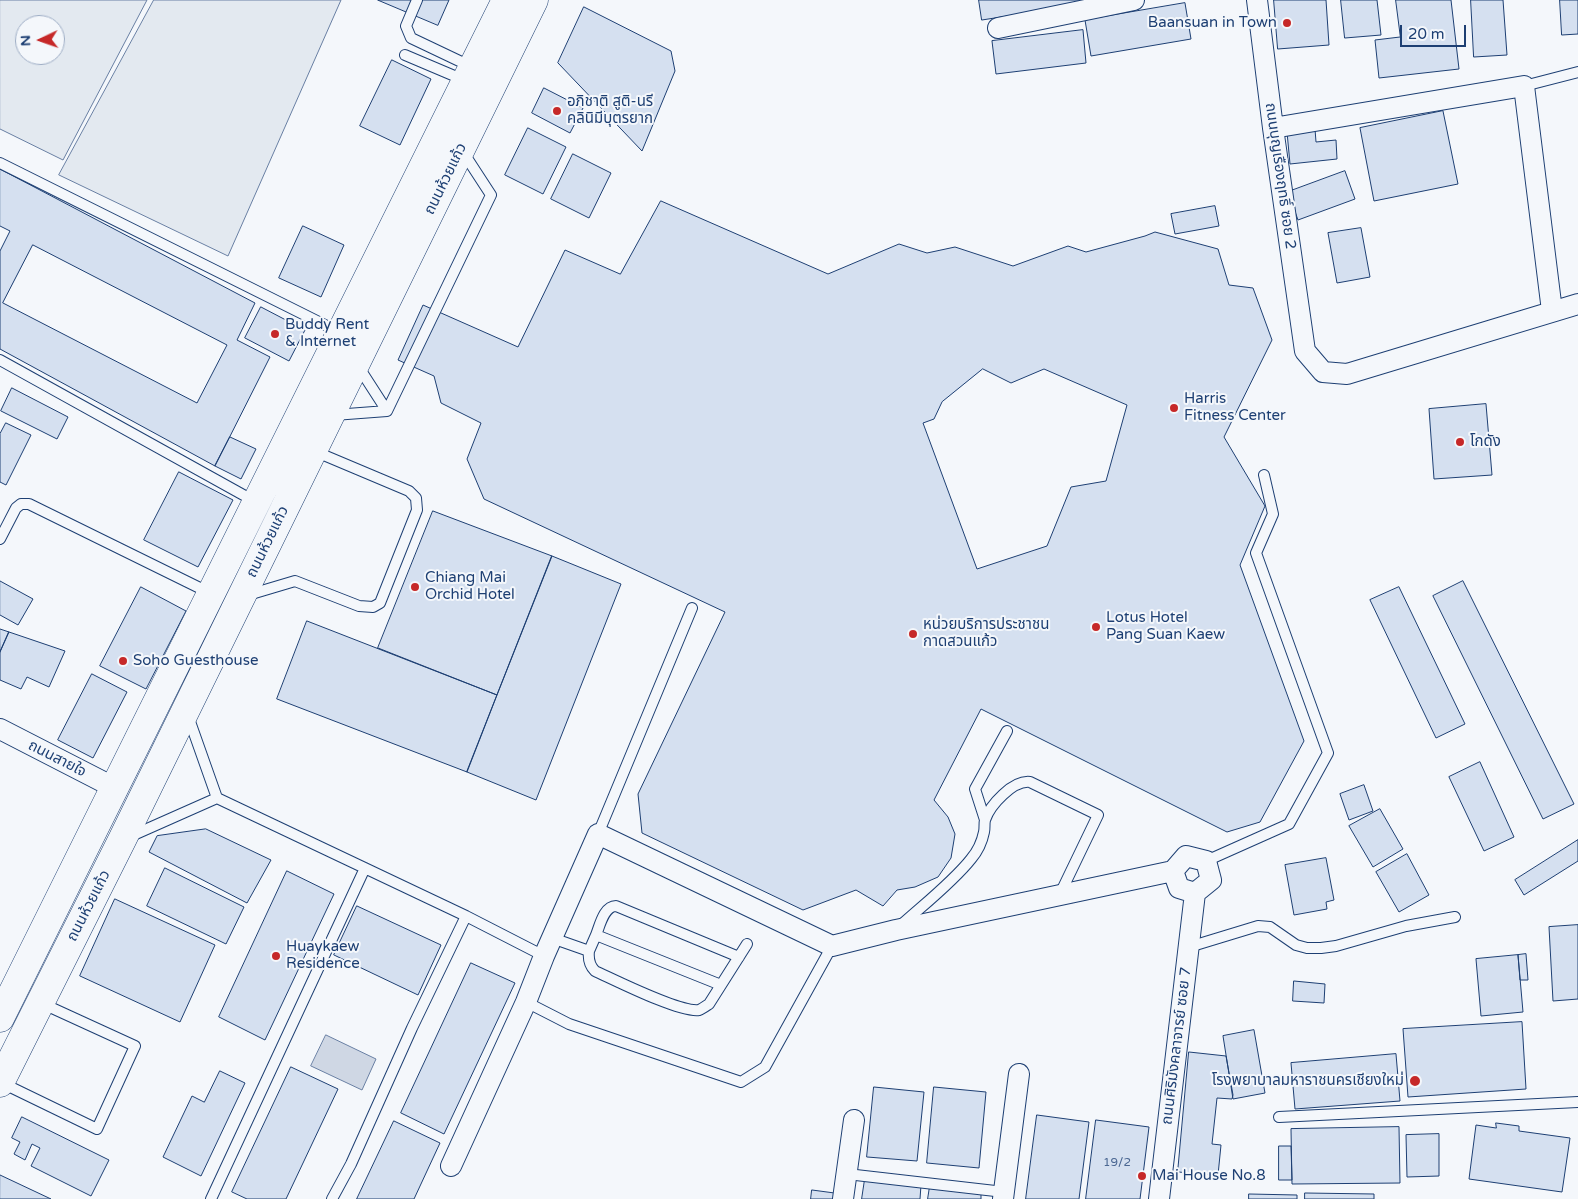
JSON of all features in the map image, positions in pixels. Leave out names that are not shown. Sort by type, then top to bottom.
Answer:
[{"type":"main road","name":"ถนนห้วยแก้ว","points":[[0,1018],[506,0]]},
{"type":"main road","name":"ถนนห้วยแก้ว","points":[[0,1083],[186,711],[534,0]]},
{"type":"street","points":[[998,28],[1134,0]]},
{"type":"street","name":"ถนนบุญเรืองฤทธิ์ ซอย 2","points":[[1257,0],[1305,351],[1323,372],[1347,374],[1552,311]]},
{"type":"street","points":[[1273,128],[1524,86],[1552,311],[1578,304]]},
{"type":"street","name":"ถนนสายใจ","points":[[0,729],[114,788]]},
{"type":"street","points":[[451,1166],[526,1002],[598,834],[832,946],[896,930],[1173,871],[1186,856],[1206,861],[1211,880],[1196,893],[1179,888],[1173,871]]},
{"type":"street","name":"ถนนศิริมังคลาจารย์ ซอย 7","points":[[1159,1199],[1196,893]]},
{"type":"street","points":[[1003,1195],[1019,1074]]},
{"type":"street","points":[[843,1199],[854,1120]]},
{"type":"lane","points":[[417,0],[406,26],[411,38],[470,75]]},
{"type":"lane","points":[[405,55],[470,75]]},
{"type":"lane","points":[[1524,86],[1578,72]]},
{"type":"lane","points":[[387,411],[491,195],[461,149]]},
{"type":"lane","points":[[0,163],[341,333]]},
{"type":"lane","points":[[0,360],[257,502]]},
{"type":"lane","points":[[356,363],[387,411]]},
{"type":"lane","points":[[330,416],[387,411]]},
{"type":"lane","points":[[241,598],[295,581],[359,606],[372,606],[380,603],[417,510],[416,498],[409,491],[313,451]]},
{"type":"lane","points":[[1206,861],[1289,824],[1328,754],[1256,553],[1273,514],[1264,475]]},
{"type":"lane","points":[[0,539],[16,508],[21,504],[29,504],[211,594]]},
{"type":"lane","points":[[598,834],[692,608]]},
{"type":"lane","points":[[186,711],[217,798],[466,916],[548,947],[589,951]]},
{"type":"lane","points":[[896,930],[963,869],[980,844],[984,833],[985,820],[975,788],[1007,730]]},
{"type":"lane","points":[[985,820],[1003,795],[1024,781],[1030,782],[1098,815],[1060,895]]},
{"type":"lane","points":[[122,840],[217,798]]},
{"type":"lane","points":[[213,1198],[365,868]]},
{"type":"lane","points":[[738,957],[616,906],[611,906],[607,909],[589,951],[588,958],[595,971],[672,1005],[692,1010],[701,1010],[709,1004],[747,944]]},
{"type":"lane","points":[[332,1199],[351,1164],[412,1028],[466,916]]},
{"type":"lane","points":[[1189,947],[1258,926],[1270,927],[1296,945],[1307,948],[1321,948],[1336,946],[1406,926],[1455,917]]},
{"type":"lane","points":[[596,935],[721,985]]},
{"type":"lane","points":[[526,1002],[569,1024],[741,1082],[765,1066],[832,946]]},
{"type":"lane","points":[[0,1083],[97,1129],[135,1046],[40,1003]]},
{"type":"lane","points":[[1279,1117],[1578,1102]]},
{"type":"lane","points":[[847,1174],[1003,1195]]},
{"type":"shaded area","points":[[0,0],[147,0],[63,160],[0,129]]},
{"type":"shaded area","points":[[154,0],[341,0],[228,256],[59,175]]},
{"type":"shaded area","points":[[326,1035],[376,1059],[362,1090],[311,1066]]},
{"type":"building","points":[[378,0],[449,0],[438,25]]},
{"type":"building","points":[[979,0],[1110,0],[982,20]]},
{"type":"building","points":[[1274,0],[1326,0],[1329,45],[1278,49]]},
{"type":"building","points":[[1341,0],[1377,0],[1381,35],[1345,38]]},
{"type":"building","points":[[1396,0],[1451,0],[1459,69],[1379,78],[1375,40],[1400,37]]},
{"type":"building","points":[[1471,0],[1503,0],[1507,55],[1474,57]]},
{"type":"building","points":[[1560,0],[1578,0],[1578,34],[1562,35]]},
{"type":"building","points":[[1185,3],[1191,39],[1091,56],[1085,20]]},
{"type":"building","points":[[584,7],[671,51],[675,71],[642,151],[558,63]]},
{"type":"building","points":[[1083,30],[1086,63],[996,74],[992,41]]},
{"type":"building","points":[[392,60],[431,79],[400,145],[360,126]]},
{"type":"building","name":"อภิชาติ สูติ-นรี คลินิมีบุตรยาก","points":[[544,88],[583,108],[570,133],[532,113]]},
{"type":"building","points":[[1443,111],[1458,184],[1374,201],[1360,128]]},
{"type":"building","points":[[528,128],[566,147],[543,194],[505,175]]},
{"type":"building","points":[[1315,129],[1316,142],[1336,140],[1337,159],[1290,164],[1287,132]]},
{"type":"building","points":[[573,154],[611,173],[589,218],[551,199]]},
{"type":"building","points":[[0,169],[255,303],[237,340],[270,357],[215,466],[0,349],[0,251],[10,231],[0,226]],"holes":[[[33,245],[227,345],[197,403],[3,303]]]},
{"type":"building","points":[[1345,171],[1355,199],[1298,220],[1288,192]]},
{"type":"building","points":[[661,201],[828,274],[899,244],[927,253],[955,247],[1013,266],[1068,246],[1086,252],[1155,232],[1218,249],[1229,285],[1253,288],[1272,340],[1224,437],[1265,506],[1240,565],[1304,741],[1260,822],[1227,832],[981,709],[934,800],[948,817],[955,834],[951,858],[938,877],[915,887],[897,890],[883,906],[856,890],[803,910],[642,833],[638,794],[725,612],[484,499],[467,459],[481,423],[441,403],[434,376],[398,360],[423,305],[518,347],[565,250],[620,274]],"holes":[[[983,369],[1011,383],[1044,369],[1127,405],[1106,481],[1071,487],[1047,546],[977,569],[923,423],[934,419],[942,402]]]},
{"type":"building","points":[[1215,206],[1219,226],[1175,234],[1171,214]]},
{"type":"building","points":[[303,226],[344,245],[321,297],[279,278]]},
{"type":"building","points":[[1361,228],[1370,277],[1337,283],[1328,233]]},
{"type":"building","name":"Buddy Rent & Internet","points":[[261,307],[305,330],[289,361],[245,338]]},
{"type":"building","points":[[12,388],[68,417],[57,439],[1,411]]},
{"type":"building","name":"โกดัง","points":[[1486,404],[1492,475],[1434,479],[1429,409]]},
{"type":"building","points":[[6,423],[31,435],[6,485],[0,482],[0,434]]},
{"type":"building","points":[[230,437],[256,449],[241,479],[215,466]]},
{"type":"building","points":[[179,472],[233,500],[198,567],[144,540]]},
{"type":"building","points":[[433,511],[552,556],[497,695],[378,648]]},
{"type":"building","points":[[552,556],[621,584],[536,800],[467,772]]},
{"type":"building","points":[[0,581],[33,599],[18,625],[0,615]]},
{"type":"building","points":[[1463,581],[1574,804],[1543,819],[1433,596]]},
{"type":"building","points":[[141,587],[186,611],[146,689],[100,666]]},
{"type":"building","points":[[1399,587],[1465,724],[1436,738],[1370,600]]},
{"type":"building","points":[[307,621],[497,695],[467,772],[277,699]]},
{"type":"building","points":[[0,629],[9,632],[0,652]]},
{"type":"building","points":[[9,632],[65,651],[49,687],[27,677],[21,689],[0,680],[0,652]]},
{"type":"building","points":[[92,674],[127,692],[93,758],[58,740]]},
{"type":"building","points":[[1480,762],[1514,837],[1484,851],[1449,777]]},
{"type":"building","points":[[1364,785],[1373,811],[1349,820],[1340,794]]},
{"type":"building","points":[[1380,809],[1403,849],[1373,867],[1349,826]]},
{"type":"building","points":[[206,829],[271,860],[247,903],[149,852],[157,836]]},
{"type":"building","points":[[1578,840],[1578,861],[1524,895],[1515,880]]},
{"type":"building","points":[[1407,854],[1429,895],[1399,912],[1376,872]]},
{"type":"building","points":[[1326,858],[1334,900],[1326,902],[1327,909],[1294,915],[1285,865]]},
{"type":"building","points":[[165,868],[244,907],[226,944],[147,906]]},
{"type":"building","name":"Huaykaew Residence","points":[[287,871],[334,894],[265,1040],[219,1017]]},
{"type":"building","points":[[115,899],[215,945],[180,1022],[80,976]]},
{"type":"building","points":[[357,906],[441,945],[418,995],[334,955]]},
{"type":"building","points":[[1578,925],[1578,999],[1553,1001],[1549,927]]},
{"type":"building","points":[[1526,954],[1528,980],[1520,980],[1518,955]]},
{"type":"building","points":[[1518,955],[1523,1012],[1481,1016],[1476,959]]},
{"type":"building","points":[[471,963],[515,983],[444,1134],[401,1113]]},
{"type":"building","points":[[1294,981],[1325,984],[1324,1003],[1293,1001]]},
{"type":"building","points":[[1522,1022],[1526,1089],[1408,1097],[1403,1029]]},
{"type":"building","points":[[1254,1030],[1265,1093],[1233,1099],[1223,1036]]},
{"type":"building","points":[[1189,1052],[1226,1056],[1233,1095],[1232,1099],[1217,1098],[1212,1144],[1221,1145],[1218,1175],[1178,1172]]},
{"type":"building","points":[[1396,1054],[1400,1101],[1295,1109],[1291,1063]]},
{"type":"building","points":[[291,1067],[338,1089],[286,1199],[247,1199],[232,1192]]},
{"type":"building","points":[[220,1071],[245,1083],[201,1176],[163,1157],[192,1096],[204,1102]]},
{"type":"building","points":[[874,1087],[924,1092],[917,1161],[867,1157]]},
{"type":"building","points":[[934,1087],[986,1092],[979,1168],[927,1163]]},
{"type":"building","points":[[1037,1115],[1089,1122],[1079,1199],[1026,1199]]},
{"type":"building","points":[[22,1117],[109,1160],[91,1196],[31,1166],[40,1148],[32,1144],[25,1160],[14,1154],[20,1142],[12,1138]]},
{"type":"building","points":[[1096,1120],[1149,1127],[1140,1199],[1086,1199]]},
{"type":"building","points":[[394,1121],[440,1143],[414,1199],[357,1199]]},
{"type":"building","points":[[1496,1123],[1519,1126],[1519,1131],[1570,1138],[1562,1192],[1469,1179],[1476,1125],[1496,1128]]},
{"type":"building","points":[[1399,1127],[1400,1183],[1292,1184],[1291,1129]]},
{"type":"building","points":[[1439,1134],[1439,1176],[1407,1177],[1406,1135]]},
{"type":"building","points":[[1279,1146],[1291,1146],[1292,1180],[1279,1180]]},
{"type":"building","points":[[0,1175],[51,1199],[0,1199]]},
{"type":"building","points":[[865,1179],[921,1185],[920,1199],[862,1199]]},
{"type":"building","points":[[930,1186],[981,1193],[981,1199],[928,1199]]},
{"type":"building","points":[[812,1190],[842,1194],[842,1199],[811,1199]]},
{"type":"building","points":[[1305,1193],[1374,1194],[1374,1199],[1305,1199]]},
{"type":"building","points":[[1249,1194],[1297,1195],[1297,1199],[1249,1199]]},
{"type":"place","name":"Baansuan in Town","points":[[1287,23]]},
{"type":"place","name":"อภิชาติ สูติ-นรี คลินิมีบุตรยาก","points":[[557,111]]},
{"type":"place","name":"Buddy Rent & Internet","points":[[275,334]]},
{"type":"place","name":"Harris Fitness Center","points":[[1174,408]]},
{"type":"place","name":"โกดัง","points":[[1460,442]]},
{"type":"place","name":"Chiang Mai Orchid Hotel","points":[[415,587]]},
{"type":"place","name":"Lotus Hotel Pang Suan Kaew","points":[[1096,627]]},
{"type":"place","name":"หน่วยบริการประชาชน กาดสวนแก้ว","points":[[913,634]]},
{"type":"place","name":"Soho Guesthouse","points":[[123,661]]},
{"type":"place","name":"Huaykaew Residence","points":[[276,956]]},
{"type":"place","name":"โรงพยาบาลมหาราชนครเชียงใหม่","points":[[1415,1081]]},
{"type":"place","name":"Mai House No.8","points":[[1142,1176]]}]
